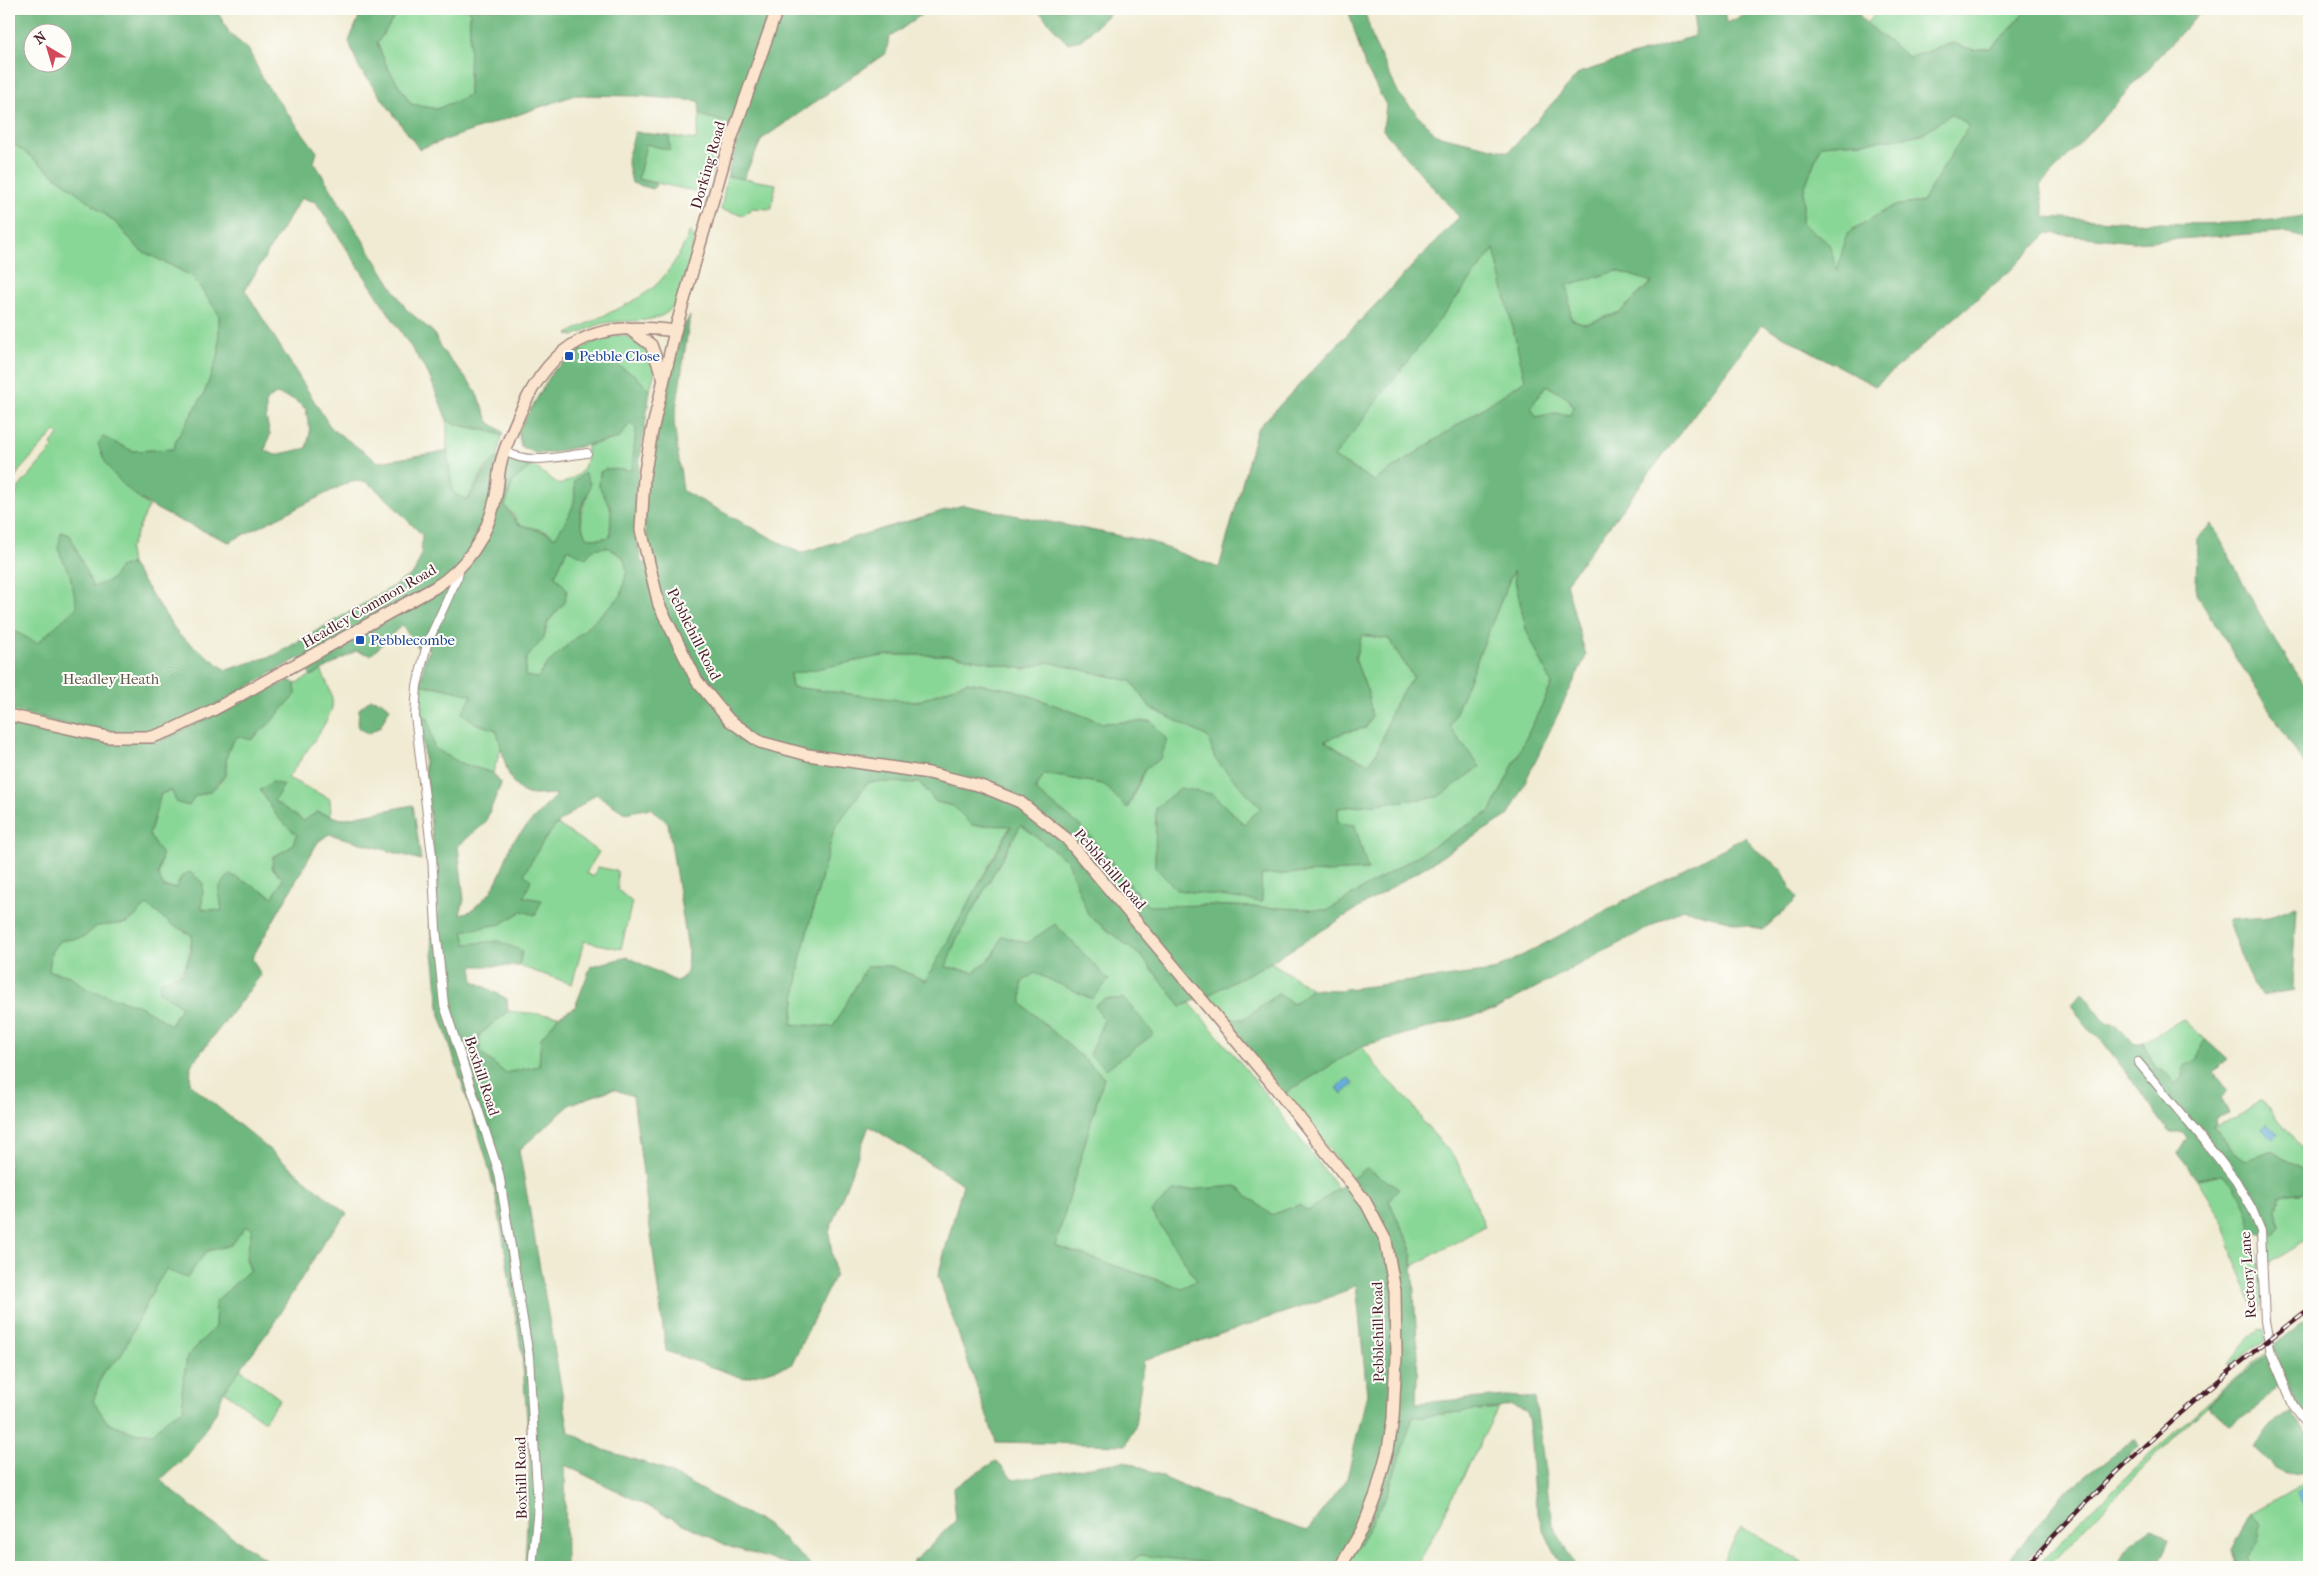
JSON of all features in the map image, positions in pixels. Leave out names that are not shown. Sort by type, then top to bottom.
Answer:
[{"type":"main road","name":"Dorking Road","points":[[675,331],[726,154],[777,9]]},
{"type":"main road","name":"Headley Common Road","points":[[9,714],[108,737],[152,736],[169,732],[213,710],[434,588],[459,570],[476,547],[491,514],[505,451],[533,386],[555,358],[569,346],[586,337],[605,331],[627,328],[675,331]]},
{"type":"main road","points":[[627,328],[651,345],[663,378]]},
{"type":"main road","name":"Pebblehill Road","points":[[675,331],[663,378],[644,477],[641,530],[658,604],[697,682],[729,720],[760,742],[808,756],[929,773],[980,786],[1020,802],[1067,839],[1270,1081],[1364,1201],[1386,1241],[1395,1291],[1396,1357],[1393,1419],[1388,1449],[1376,1494],[1362,1530],[1340,1567]]},
{"type":"street","points":[[505,451],[520,458],[541,459],[587,454]]},
{"type":"street","name":"Boxhill Road","points":[[459,570],[449,597],[427,644],[417,686],[415,716],[432,855],[436,928],[444,1005],[499,1173],[529,1356],[538,1506],[532,1567]]},
{"type":"street","points":[[434,588],[449,597]]},
{"type":"street","name":"Rectory Lane","points":[[2138,1062],[2218,1158],[2252,1208],[2261,1231],[2265,1321],[2270,1346],[2293,1405],[2309,1426]]},
{"type":"green space","name":"Headley Heath","points":[[28,9],[219,9],[217,11],[230,34],[248,49],[265,83],[317,152],[314,162],[406,309],[433,332],[442,350],[474,388],[489,422],[503,432],[502,436],[488,430],[454,424],[447,420],[428,373],[316,202],[301,198],[245,290],[331,428],[378,462],[447,451],[453,493],[467,500],[485,470],[497,459],[506,457],[532,465],[513,481],[505,506],[518,524],[548,533],[555,538],[573,505],[575,498],[574,481],[585,473],[590,487],[580,514],[584,533],[586,537],[598,539],[610,537],[611,509],[599,486],[600,472],[606,469],[632,470],[636,429],[630,423],[619,438],[550,453],[535,453],[521,446],[518,431],[553,371],[580,350],[592,358],[604,358],[635,375],[650,391],[640,456],[636,500],[638,544],[642,564],[653,560],[645,528],[647,477],[683,327],[690,316],[674,423],[683,491],[800,553],[963,505],[1151,542],[1219,568],[1257,429],[1459,217],[1383,130],[1386,105],[1365,66],[1348,9],[1364,9],[1374,43],[1399,94],[1436,135],[1509,152],[1579,73],[1694,36],[1695,9],[1724,9],[1726,23],[1758,9],[1855,9],[1866,23],[1909,58],[1953,43],[1974,50],[1990,48],[2009,31],[2027,9],[2203,9],[2040,186],[2045,217],[2144,223],[2210,224],[2276,220],[2309,215],[2309,239],[2281,232],[2133,242],[2048,233],[2011,270],[1875,386],[1762,325],[1566,583],[1586,656],[1509,815],[1271,962],[1208,995],[1229,1019],[1244,1019],[1278,994],[1293,1004],[1312,989],[1338,990],[1493,971],[1745,837],[1755,849],[1781,869],[1797,899],[1763,930],[1683,909],[1494,1010],[1362,1046],[1284,1094],[1202,998],[1181,1006],[1142,957],[1088,915],[1068,861],[1021,825],[956,940],[946,967],[974,972],[993,956],[1002,936],[1027,943],[1055,924],[1109,980],[1092,999],[1035,973],[1022,982],[1022,1004],[1104,1077],[1055,1246],[1182,1288],[1197,1280],[1151,1212],[1173,1191],[1236,1186],[1271,1215],[1299,1205],[1308,1211],[1366,1168],[1399,1188],[1389,1201],[1411,1248],[1418,1355],[1416,1403],[1506,1396],[1535,1398],[1552,1523],[1576,1567],[1564,1567],[1543,1527],[1535,1500],[1530,1433],[1526,1411],[1511,1405],[1413,1417],[1387,1495],[1361,1542],[1343,1567],[1227,1567],[1141,1555],[1122,1567],[908,1567],[956,1520],[953,1488],[996,1461],[1014,1480],[1125,1461],[1225,1504],[1307,1531],[1347,1478],[1367,1394],[1356,1284],[1342,1293],[1144,1360],[1135,1426],[1126,1445],[996,1442],[938,1276],[963,1184],[869,1126],[829,1232],[835,1275],[791,1365],[743,1378],[666,1351],[633,1096],[613,1089],[571,1104],[519,1150],[569,1432],[604,1450],[661,1468],[767,1525],[810,1564],[808,1567],[798,1567],[730,1547],[565,1465],[566,1567],[525,1567],[530,1456],[522,1354],[496,1196],[486,1157],[440,1015],[429,917],[438,916],[421,715],[428,718],[434,748],[460,763],[493,773],[501,784],[485,823],[458,846],[464,900],[460,914],[471,911],[491,892],[512,842],[557,794],[533,795],[523,792],[516,787],[507,769],[496,730],[475,723],[462,713],[472,695],[420,685],[425,659],[430,648],[418,648],[402,625],[371,655],[356,651],[311,676],[299,658],[219,703],[175,724],[154,731],[136,734],[106,732],[72,726],[9,708],[9,620],[14,631],[37,643],[77,607],[70,575],[58,549],[61,532],[70,535],[93,587],[111,580],[119,568],[131,564],[179,635],[226,670],[275,655],[414,573],[421,556],[422,535],[387,499],[367,482],[351,481],[229,542],[162,512],[146,503],[118,480],[106,463],[98,444],[103,437],[133,451],[174,449],[176,440],[204,394],[219,353],[219,314],[192,276],[140,250],[115,222],[9,140],[9,14]],"holes":[[[1951,114],[1969,126],[1922,202],[1893,206],[1847,233],[1837,271],[1829,243],[1802,224],[1804,189],[1821,145],[1886,140],[1922,134]],[[1494,249],[1525,380],[1374,481],[1334,457]],[[1617,271],[1652,282],[1620,312],[1586,324],[1571,319],[1568,285]],[[1546,385],[1568,398],[1573,406],[1570,415],[1555,413],[1536,417],[1531,407]],[[276,394],[293,399],[306,409],[310,432],[307,448],[275,455],[265,450],[270,435],[266,417],[266,401]],[[607,547],[623,557],[627,570],[621,596],[546,665],[538,678],[525,676],[526,659],[544,637],[548,621],[565,602],[567,589],[555,576],[567,549],[586,558],[593,549]],[[1513,571],[1526,629],[1552,684],[1491,811],[1328,910],[1207,905],[1148,906],[1084,829],[1035,790],[1044,774],[1103,784],[1127,808],[1145,769],[1161,758],[1167,740],[1151,721],[1103,723],[1014,690],[967,682],[916,702],[792,687],[790,674],[887,655],[952,655],[1024,669],[1048,662],[1131,681],[1151,708],[1208,737],[1215,759],[1261,808],[1244,824],[1212,794],[1180,788],[1156,808],[1155,867],[1177,890],[1262,902],[1261,875],[1368,870],[1355,825],[1338,823],[1338,808],[1438,797],[1480,767],[1450,727]],[[1362,635],[1389,639],[1413,677],[1394,706],[1378,750],[1368,763],[1339,750],[1325,741],[1345,732],[1366,728],[1372,716],[1368,693],[1355,659]],[[868,782],[920,783],[936,802],[953,806],[972,825],[1011,826],[926,981],[891,966],[867,966],[833,1027],[792,1024],[800,960],[834,829]],[[596,794],[625,813],[650,808],[668,823],[688,949],[687,973],[677,982],[628,957],[591,966],[575,1007],[559,1016],[541,1038],[539,1066],[505,1073],[480,1052],[479,1035],[508,1011],[507,999],[474,981],[472,966],[519,966],[522,951],[498,941],[466,944],[463,931],[501,924],[522,911],[535,915],[542,900],[524,897],[531,880],[524,874],[542,843],[557,824]]]},
{"type":"green space","points":[[364,9],[403,9],[394,18],[377,43],[387,67],[411,104],[437,109],[469,95],[470,9],[929,9],[889,38],[886,53],[762,139],[743,179],[727,176],[742,127],[700,115],[699,101],[637,96],[575,95],[419,149],[358,66],[349,41]]},
{"type":"green space","points":[[403,9],[470,9],[469,96],[437,109],[411,104],[387,67],[377,43],[394,18]]},
{"type":"green space","points":[[1037,9],[1114,9],[1081,40],[1067,43]]},
{"type":"green space","points":[[1880,9],[2027,9],[2009,31],[1990,48],[1974,50],[1953,43],[1909,58],[1866,23]]},
{"type":"green space","points":[[1951,113],[1969,126],[1922,202],[1893,206],[1847,233],[1838,272],[1802,224],[1804,189],[1821,145],[1886,140],[1922,134]]},
{"type":"green space","points":[[700,115],[729,123],[703,193],[638,179],[646,144],[670,150],[669,136],[696,140]]},
{"type":"green space","points":[[635,132],[669,136],[670,150],[646,144],[638,179],[657,184],[653,189],[632,183],[627,159]]},
{"type":"green space","name":"Headley Heath","points":[[9,140],[115,222],[140,250],[192,276],[219,314],[219,353],[204,394],[176,440],[174,449],[133,451],[103,438],[137,497],[149,506],[129,550],[131,564],[178,635],[214,662],[213,683],[232,709],[156,743],[9,1032],[9,509],[19,487],[53,448],[51,444],[59,435],[55,431],[19,471],[9,488]],"holes":[[[70,535],[76,549],[78,606],[70,575],[58,549]]]},
{"type":"green space","points":[[727,176],[776,184],[771,209],[752,208],[745,215],[721,210]]},
{"type":"green space","points":[[690,231],[695,238],[687,272],[678,298],[668,312],[651,319],[610,322],[573,336],[568,334],[627,304],[654,287],[667,273]]},
{"type":"green space","points":[[1495,248],[1525,380],[1374,481],[1333,457]]},
{"type":"green space","points":[[1617,271],[1652,281],[1620,312],[1586,324],[1571,319],[1567,285]]},
{"type":"green space","points":[[617,335],[631,338],[643,344],[651,354],[655,368],[650,391],[635,375],[592,358],[580,350],[599,339]]},
{"type":"green space","points":[[1546,385],[1568,398],[1573,407],[1570,415],[1555,413],[1535,417],[1531,407]]},
{"type":"green space","points":[[447,420],[502,436],[497,458],[485,468],[467,500],[453,494],[447,451]]},
{"type":"green space","points":[[630,423],[636,429],[632,471],[606,469],[600,472],[599,486],[611,509],[610,537],[598,539],[586,537],[582,528],[582,508],[590,482],[574,481],[575,498],[571,511],[555,538],[548,532],[518,524],[505,506],[513,481],[532,465],[560,485],[574,478],[582,471],[586,461],[587,446],[619,438]]},
{"type":"green space","points":[[2212,524],[2266,626],[2309,692],[2309,772],[2196,594],[2197,537]]},
{"type":"green space","points":[[607,547],[623,557],[627,570],[621,596],[546,665],[538,679],[525,676],[526,659],[544,637],[548,622],[565,602],[566,589],[555,576],[567,549]]},
{"type":"green space","points":[[1513,571],[1526,629],[1552,684],[1491,811],[1328,910],[1207,905],[1148,907],[1084,829],[1035,791],[1044,774],[1103,784],[1128,808],[1145,769],[1161,758],[1151,721],[1103,723],[1014,690],[967,682],[916,702],[792,687],[790,673],[887,655],[952,655],[1024,669],[1048,662],[1131,681],[1151,708],[1208,737],[1215,759],[1261,808],[1244,824],[1212,794],[1156,808],[1155,867],[1262,902],[1261,875],[1368,870],[1338,823],[1338,808],[1438,797],[1479,767],[1450,727]]},
{"type":"green space","points":[[1361,635],[1389,639],[1413,677],[1394,706],[1378,750],[1368,763],[1339,750],[1325,741],[1345,732],[1366,728],[1368,693],[1355,659]]},
{"type":"green space","points":[[321,670],[331,693],[332,707],[330,714],[288,778],[330,799],[331,816],[317,812],[304,821],[291,847],[273,857],[272,868],[283,879],[273,898],[232,876],[219,888],[222,911],[202,909],[203,883],[182,876],[176,888],[164,887],[158,876],[162,855],[149,835],[161,794],[174,792],[197,795],[212,790],[226,774],[226,763],[231,744],[239,736],[251,740],[270,723],[296,694],[295,684]]},
{"type":"green space","points":[[290,680],[295,684],[296,694],[270,723],[250,740],[239,736],[231,744],[226,763],[226,774],[211,791],[195,796],[189,806],[177,803],[171,790],[161,794],[149,835],[162,855],[158,875],[164,887],[176,888],[182,876],[190,872],[203,883],[202,909],[222,911],[219,888],[230,874],[273,897],[283,879],[272,867],[273,857],[291,847],[297,835],[278,818],[260,790],[272,782],[284,785],[274,801],[304,821],[317,812],[342,819],[413,805],[421,860],[329,834],[318,842],[252,958],[261,975],[191,1065],[190,1084],[347,1214],[327,1237],[270,1329],[224,1391],[215,1414],[187,1456],[160,1480],[209,1521],[277,1567],[9,1567],[9,718],[156,743]],"holes":[[[147,905],[171,924],[192,935],[191,953],[183,973],[160,982],[159,992],[172,999],[181,1007],[171,1025],[142,1007],[87,989],[70,976],[49,971],[51,952],[59,941],[84,937],[97,926],[128,923]],[[246,1226],[252,1228],[246,1258],[250,1270],[216,1301],[215,1327],[187,1357],[182,1391],[184,1409],[169,1417],[153,1433],[134,1433],[107,1422],[93,1401],[103,1372],[120,1357],[156,1285],[166,1270],[187,1278],[207,1251],[231,1245]]]},
{"type":"green space","points":[[420,685],[472,695],[475,723],[496,730],[502,745],[493,773],[460,763],[434,748],[428,718],[421,715]]},
{"type":"green space","points":[[371,699],[381,701],[390,708],[380,727],[368,734],[358,727],[359,709]]},
{"type":"green space","points":[[868,781],[920,783],[936,802],[953,806],[972,825],[1011,825],[926,981],[891,966],[867,966],[833,1027],[792,1025],[800,960],[834,829]]},
{"type":"green space","points":[[557,824],[599,852],[586,873],[593,877],[598,867],[617,871],[618,890],[632,902],[621,949],[584,941],[572,984],[519,966],[522,951],[466,944],[463,930],[501,924],[522,911],[524,874],[542,843]]},
{"type":"green space","points":[[1021,825],[1068,861],[1088,915],[1142,957],[1181,1006],[1190,1003],[1245,1068],[1338,1188],[1308,1212],[1299,1205],[1271,1215],[1236,1186],[1151,1212],[1198,1280],[1182,1288],[1055,1246],[1104,1077],[1022,1004],[993,956],[974,972],[945,967],[956,940]]},
{"type":"green space","points":[[147,905],[171,924],[192,935],[189,955],[184,968],[180,974],[159,992],[172,999],[181,1007],[171,1025],[142,1007],[87,989],[70,976],[49,971],[51,952],[59,941],[84,937],[97,926],[128,923]]},
{"type":"green space","points":[[2296,906],[2292,986],[2295,990],[2262,995],[2253,986],[2227,920],[2269,917]]},
{"type":"green space","points":[[1271,962],[1312,989],[1293,1004],[1278,994],[1244,1019],[1229,1019],[1208,995]]},
{"type":"green space","points":[[2082,992],[2106,1023],[2116,1025],[2135,1044],[2143,1042],[2155,1067],[2164,1072],[2175,1084],[2183,1078],[2184,1065],[2198,1059],[2202,1043],[2206,1040],[2227,1059],[2214,1072],[2228,1091],[2221,1098],[2229,1113],[2215,1118],[2216,1123],[2212,1126],[2232,1150],[2246,1160],[2273,1151],[2309,1174],[2308,1192],[2279,1195],[2276,1209],[2279,1226],[2273,1235],[2253,1233],[2239,1193],[2222,1174],[2197,1179],[2178,1153],[2187,1138],[2183,1132],[2169,1132],[2103,1042],[2090,1031],[2071,1005]]},
{"type":"green space","points":[[1105,999],[1125,999],[1154,1034],[1106,1069],[1089,1054],[1104,1020],[1095,1005]]},
{"type":"green space","points":[[508,1011],[559,1016],[541,1038],[539,1066],[505,1073],[480,1052],[479,1035]]},
{"type":"green space","points":[[2183,1019],[2206,1040],[2202,1043],[2198,1059],[2175,1084],[2164,1072],[2155,1067],[2143,1042]]},
{"type":"green space","points":[[1362,1046],[1381,1073],[1412,1104],[1423,1122],[1456,1159],[1485,1226],[1413,1266],[1411,1247],[1389,1201],[1398,1188],[1352,1178],[1284,1094]]},
{"type":"green space","points":[[2260,1101],[2271,1110],[2309,1157],[2309,1174],[2273,1151],[2246,1160],[2232,1149],[2212,1126],[2233,1119]]},
{"type":"green space","points":[[2222,1174],[2231,1182],[2242,1198],[2255,1240],[2262,1292],[2258,1315],[2235,1261],[2223,1221],[2197,1179]]},
{"type":"green space","points":[[2309,1189],[2309,1239],[2266,1265],[2265,1234],[2273,1235],[2279,1226],[2276,1209],[2279,1195],[2308,1192]]},
{"type":"green space","points":[[246,1226],[252,1228],[246,1258],[250,1270],[216,1301],[215,1327],[187,1357],[182,1391],[184,1409],[169,1417],[153,1433],[134,1433],[107,1422],[93,1401],[103,1372],[120,1357],[166,1269],[187,1277],[207,1251],[231,1245]]},
{"type":"green space","points":[[2309,1318],[2309,1381],[2305,1383],[2309,1421],[2291,1395],[2273,1346]]},
{"type":"green space","points":[[2259,1328],[2264,1329],[2266,1340],[2232,1364],[2227,1363]]},
{"type":"green space","points":[[2267,1353],[2267,1356],[2208,1405],[2181,1431],[2047,1567],[2036,1567],[2088,1513],[2142,1462],[2254,1362]]},
{"type":"green space","points":[[2267,1356],[2279,1384],[2258,1406],[2230,1425],[2208,1406],[2237,1379]]},
{"type":"green space","points":[[240,1369],[280,1399],[264,1421],[224,1391]]},
{"type":"green space","points":[[2309,1381],[2309,1413],[2305,1382]]},
{"type":"green space","points":[[1498,1408],[1417,1567],[1343,1567],[1387,1495],[1413,1417]]},
{"type":"green space","points":[[2291,1412],[2309,1434],[2309,1469],[2302,1473],[2282,1474],[2253,1447],[2272,1424]]},
{"type":"green space","points":[[2135,1439],[2139,1446],[2019,1567],[2003,1567],[2065,1492]]},
{"type":"green space","points":[[2309,1481],[2309,1567],[2236,1566],[2232,1551],[2251,1514]]},
{"type":"green space","points":[[2251,1514],[2261,1524],[2258,1541],[2246,1559],[2254,1567],[2238,1567],[2232,1551]]},
{"type":"green space","points":[[1741,1527],[1811,1567],[1720,1567]]},
{"type":"green space","points":[[2152,1528],[2169,1540],[2157,1567],[2119,1567],[2126,1549]]},
{"type":"green space","points":[[1141,1555],[1215,1564],[1227,1567],[1122,1567]]},
{"type":"water","points":[[1349,1078],[1354,1084],[1342,1094],[1337,1088]]},
{"type":"water","points":[[2268,1123],[2278,1133],[2273,1138],[2263,1128]]},
{"type":"water","points":[[2304,1490],[2309,1499],[2309,1509],[2306,1511],[2297,1493]]},
{"type":"railway","points":[[2025,1567],[2057,1532],[2161,1431],[2234,1368],[2309,1309]]},
{"type":"place","name":"Pebble Close","points":[[569,356]]},
{"type":"place","name":"Pebblecombe","points":[[360,640]]}]
